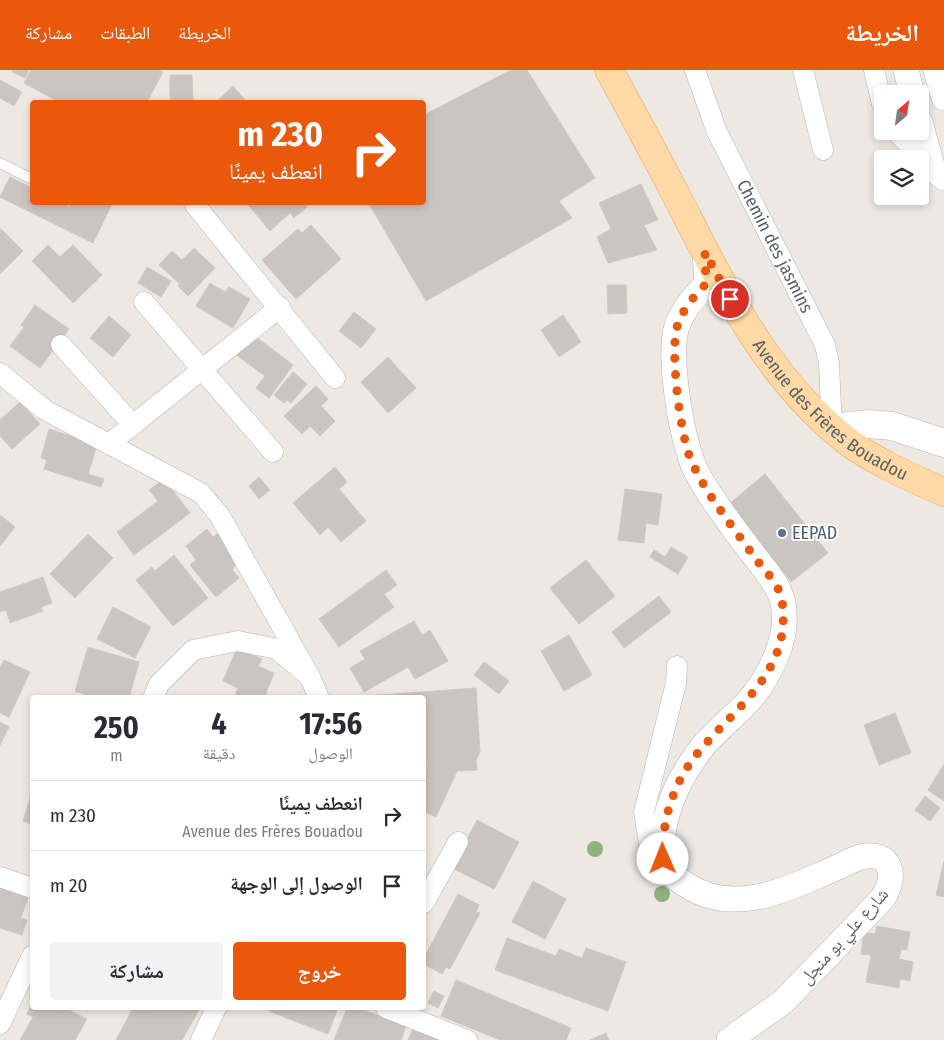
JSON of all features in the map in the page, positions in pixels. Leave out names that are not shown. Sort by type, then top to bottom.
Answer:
[{"type":"main road","name":"Avenue des Frères Bouadou","points":[[609,70],[705,252],[738,312],[762,350],[810,408],[849,442],[912,478],[944,492]]},
{"type":"main road","points":[[832,428],[869,424],[892,426],[944,443]]},
{"type":"street","name":"Chemin des jasmins","points":[[695,70],[717,132],[825,345],[829,364],[832,428]]},
{"type":"street","points":[[803,70],[823,150]]},
{"type":"street","points":[[874,70],[878,85]]},
{"type":"street","points":[[906,70],[910,85]]},
{"type":"street","points":[[936,70],[944,98]]},
{"type":"street","points":[[905,140],[938,174]]},
{"type":"street","points":[[926,140],[938,174]]},
{"type":"street","points":[[195,205],[280,307],[335,378]]},
{"type":"street","points":[[663,859],[662,837],[667,812],[680,783],[702,748],[752,696],[777,653],[783,632],[782,598],[771,577],[708,492],[689,453],[674,367],[674,339],[685,310],[706,284],[705,252]]},
{"type":"street","points":[[144,302],[273,452]]},
{"type":"street","points":[[109,444],[280,307]]},
{"type":"street","points":[[61,345],[133,425]]},
{"type":"street","points":[[0,373],[45,410],[201,493],[220,516],[310,677],[318,695]]},
{"type":"street","points":[[154,695],[160,684],[193,650],[238,641],[277,649],[310,677]]},
{"type":"street","points":[[663,859],[654,854],[649,843],[644,812],[676,682],[677,666]]},
{"type":"street","points":[[426,899],[458,842]]},
{"type":"street","name":"شارع علي بو منجل","points":[[663,859],[669,872],[696,892],[717,899],[732,900],[782,892],[864,856],[882,860],[892,872],[890,888],[883,898],[784,1001],[729,1040]]},
{"type":"street","points":[[0,877],[30,887]]},
{"type":"street","points":[[0,1024],[30,960]]},
{"type":"street","points":[[201,1040],[215,1010]]},
{"type":"street","points":[[391,1010],[466,1040]]},
{"type":"lane","points":[[0,164],[30,178]]},
{"type":"building","points":[[13,70],[29,70],[25,78],[12,72]]},
{"type":"building","points":[[31,70],[159,70],[163,72],[148,100],[55,100],[24,83]]},
{"type":"building","points":[[511,70],[527,70],[595,178],[559,201],[572,218],[426,301],[370,205],[426,205],[426,114]]},
{"type":"building","points":[[170,75],[192,75],[193,100],[170,100]]},
{"type":"building","points":[[0,80],[22,92],[14,106],[0,98]]},
{"type":"building","points":[[233,86],[245,100],[218,100]]},
{"type":"building","points":[[10,177],[30,187],[30,205],[66,205],[70,207],[71,205],[112,205],[93,243],[0,197]]},
{"type":"building","points":[[641,184],[658,220],[644,225],[657,250],[608,263],[597,237],[611,229],[599,203]]},
{"type":"building","points":[[248,205],[305,205],[307,207],[294,218],[290,213],[270,231]]},
{"type":"building","points":[[311,225],[341,259],[296,299],[262,260],[298,229],[302,233]]},
{"type":"building","points":[[1,229],[23,251],[0,274],[0,231]]},
{"type":"building","points":[[48,245],[60,257],[73,245],[102,275],[73,303],[32,261]]},
{"type":"building","points":[[194,248],[215,268],[188,296],[178,286],[180,284],[159,265],[172,251],[182,260]]},
{"type":"building","points":[[147,267],[171,281],[161,297],[138,283]]},
{"type":"building","points":[[210,283],[225,292],[229,287],[250,299],[233,328],[196,306]]},
{"type":"building","points":[[607,285],[626,285],[627,313],[608,314]]},
{"type":"building","points":[[35,305],[69,329],[40,368],[10,346],[24,327],[21,325]]},
{"type":"building","points":[[354,312],[376,329],[361,348],[339,331]]},
{"type":"building","points":[[563,315],[581,342],[559,357],[541,330]]},
{"type":"building","points":[[109,316],[131,335],[113,357],[90,338]]},
{"type":"building","points":[[251,333],[293,365],[269,398],[256,388],[265,376],[235,354]]},
{"type":"building","points":[[388,357],[416,388],[388,413],[361,382]]},
{"type":"building","points":[[293,372],[307,384],[291,403],[287,400],[284,403],[274,395]]},
{"type":"building","points":[[316,386],[328,399],[321,406],[335,421],[320,436],[310,426],[302,434],[284,416]]},
{"type":"building","points":[[20,402],[40,424],[12,449],[0,436],[0,420]]},
{"type":"building","points":[[49,429],[97,445],[88,474],[104,479],[101,487],[44,469],[47,460],[41,458]]},
{"type":"building","points":[[335,467],[347,482],[339,489],[366,521],[341,542],[328,527],[320,535],[293,503]]},
{"type":"building","name":"EEPAD","points":[[765,474],[828,553],[791,582],[729,504]]},
{"type":"building","points":[[259,477],[270,490],[259,499],[249,486]]},
{"type":"building","points":[[164,479],[190,513],[134,555],[117,532],[158,501],[149,490]]},
{"type":"building","points":[[625,489],[662,494],[658,525],[646,523],[644,543],[618,540]]},
{"type":"building","points":[[0,515],[15,527],[0,546]]},
{"type":"building","points":[[207,529],[213,537],[220,532],[239,560],[232,570],[239,578],[216,597],[190,565],[196,560],[186,546]]},
{"type":"building","points":[[88,534],[113,558],[75,598],[50,574]]},
{"type":"building","points":[[671,547],[688,557],[678,574],[650,557],[654,550],[665,557]]},
{"type":"building","points":[[174,555],[208,598],[173,626],[136,580],[152,567],[155,571]]},
{"type":"building","points":[[586,560],[615,596],[579,624],[550,588]]},
{"type":"building","points":[[386,570],[397,585],[384,594],[394,607],[339,647],[319,619]]},
{"type":"building","points":[[43,577],[52,603],[41,607],[43,611],[10,623],[6,610],[0,612],[0,592]]},
{"type":"building","points":[[659,596],[671,612],[624,648],[612,632]]},
{"type":"building","points":[[113,607],[151,627],[135,658],[97,639]]},
{"type":"building","points":[[414,621],[422,635],[430,630],[448,661],[415,679],[408,667],[364,692],[350,668],[365,659],[360,651]]},
{"type":"building","points":[[569,635],[592,675],[564,691],[541,651]]},
{"type":"building","points":[[88,647],[139,662],[130,695],[87,695],[75,691]]},
{"type":"building","points":[[237,648],[262,659],[258,666],[274,673],[265,695],[235,695],[238,688],[223,681]]},
{"type":"building","points":[[4,660],[30,672],[9,717],[0,713],[0,668]]},
{"type":"building","points":[[484,662],[509,681],[499,694],[474,675]]},
{"type":"building","points":[[476,688],[480,752],[476,760],[477,770],[457,771],[436,817],[426,812],[426,763],[428,763],[426,762],[426,695],[381,695]]},
{"type":"building","points":[[895,713],[911,753],[879,765],[864,725]]},
{"type":"building","points":[[0,722],[9,727],[0,745]]},
{"type":"building","points":[[944,764],[944,801],[928,790]]},
{"type":"building","points":[[925,796],[940,808],[930,821],[915,810]]},
{"type":"building","points":[[30,798],[30,823],[23,821]]},
{"type":"building","points":[[477,820],[519,842],[494,889],[452,868]]},
{"type":"building","points":[[944,861],[944,897],[936,895]]},
{"type":"building","points":[[533,881],[566,899],[545,939],[512,922]]},
{"type":"building","points":[[0,882],[30,892],[21,918],[27,920],[22,935],[0,928]]},
{"type":"building","points":[[458,894],[479,905],[476,912],[480,913],[450,969],[446,967],[442,974],[426,965],[426,954]]},
{"type":"building","points":[[877,926],[910,932],[907,950],[901,949],[899,959],[913,962],[910,981],[900,979],[899,988],[866,982],[871,955],[861,954],[864,932],[875,934]]},
{"type":"building","points":[[507,938],[556,956],[559,949],[582,958],[586,948],[626,962],[608,1011],[495,970]]},
{"type":"building","points":[[456,980],[571,1028],[566,1040],[500,1040],[441,1016]]},
{"type":"building","points":[[434,991],[444,996],[438,1008],[428,1003]]},
{"type":"building","points":[[30,1007],[30,1010],[69,1010],[87,1019],[75,1040],[20,1040],[33,1017],[27,1014]]},
{"type":"building","points":[[132,1010],[199,1010],[182,1040],[116,1040]]},
{"type":"building","points":[[269,1010],[337,1010],[328,1034]]},
{"type":"building","points":[[346,1010],[363,1010],[406,1026],[401,1040],[334,1040]]},
{"type":"building","points":[[414,1026],[450,1040],[408,1040]]},
{"type":"building","points":[[606,1033],[609,1040],[590,1040]]},
{"type":"place","name":"EEPAD","points":[[782,533]]},
{"type":"route","points":[[663,859],[662,837],[667,812],[687,768],[702,748],[752,696],[767,675],[777,653],[783,632],[782,598],[771,577],[708,492],[689,453],[674,367],[674,339],[678,325],[694,296],[706,284],[705,252],[730,299]]}]
